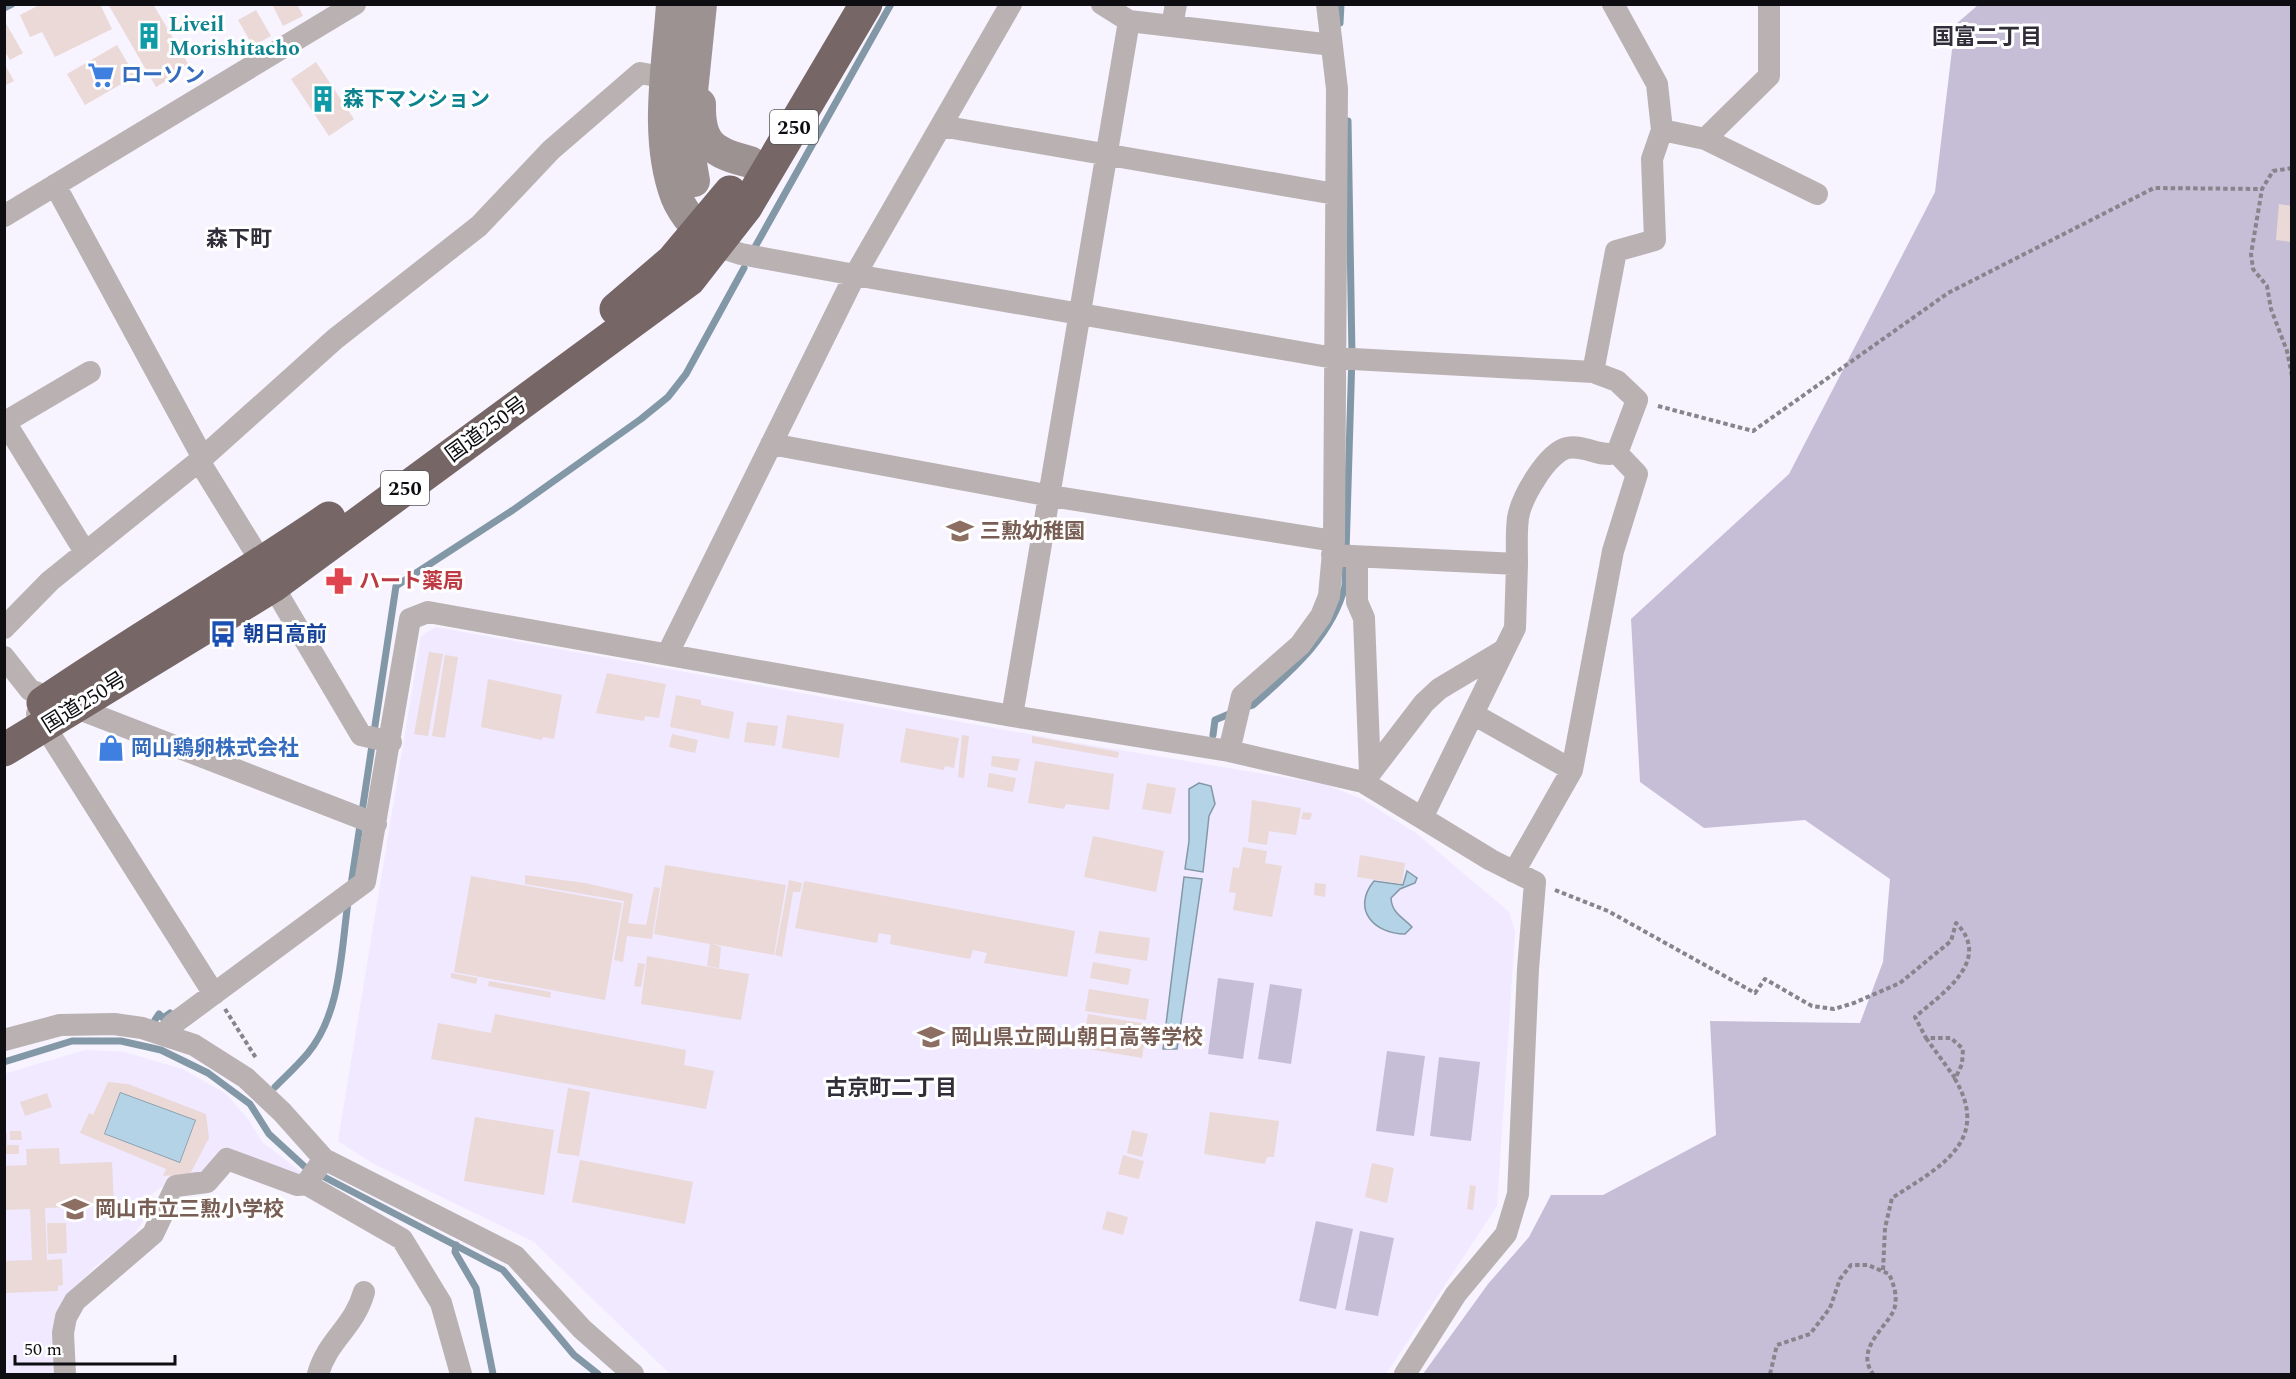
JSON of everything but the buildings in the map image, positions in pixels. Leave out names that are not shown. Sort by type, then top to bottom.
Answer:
[{"type":"highway","name":"国道250号","points":[[708,230],[841,4]]},
{"type":"highway","name":"国道250号","points":[[4,750],[47,706],[103,661],[268,574],[354,500],[600,322],[708,230],[746,207],[866,4]]},
{"type":"highway","name":"国道250号","points":[[4,728],[47,706]]},
{"type":"street","points":[[4,216],[355,4]]},
{"type":"street","points":[[672,4],[665,132],[667,160],[677,197],[708,230],[741,254],[1345,358],[1593,372],[1617,381],[1637,400],[1617,453]]},
{"type":"street","points":[[701,4],[687,140],[688,158],[708,230]]},
{"type":"street","points":[[668,653],[855,275],[1011,4]]},
{"type":"street","points":[[1102,4],[1129,21],[1174,15],[1332,45]]},
{"type":"street","points":[[1230,751],[1238,703],[1242,696],[1300,645],[1321,616],[1342,553],[1345,358],[1335,194],[1337,89],[1327,4]]},
{"type":"street","points":[[1593,372],[1616,251],[1654,240],[1653,159],[1662,130],[1658,84],[1613,4]]},
{"type":"street","points":[[1705,139],[1769,76],[1768,4]]},
{"type":"street","points":[[1012,716],[1051,496],[1078,313],[1129,21]]},
{"type":"street","points":[[696,52],[701,70],[700,123],[705,139],[728,157],[750,162]]},
{"type":"street","points":[[4,628],[50,581],[201,460],[335,339],[479,226],[551,150],[640,73],[667,78]]},
{"type":"street","points":[[941,126],[1335,194]]},
{"type":"street","points":[[1662,130],[1705,139],[1817,194]]},
{"type":"street","points":[[55,185],[201,460],[361,735],[379,739]]},
{"type":"street","points":[[86,552],[5,422],[90,372]]},
{"type":"street","points":[[771,444],[1342,553],[1517,564]]},
{"type":"street","points":[[1422,818],[1515,628],[1518,516],[1543,467],[1552,456],[1566,448],[1581,447],[1609,455],[1617,453]]},
{"type":"street","points":[[1514,872],[1572,770],[1613,551],[1637,474],[1617,453]]},
{"type":"street","points":[[1342,553],[1364,618],[1367,778]]},
{"type":"street","points":[[164,1034],[173,1024],[365,882],[366,820],[379,739],[410,619],[428,612],[1012,716],[1230,751],[1367,778],[1422,818],[1535,882],[1528,969],[1518,1194],[1506,1234],[1456,1294],[1405,1374]]},
{"type":"street","points":[[1367,778],[1424,703],[1439,689],[1504,650]]},
{"type":"street","points":[[4,657],[47,706],[214,994]]},
{"type":"street","points":[[4,680],[47,706],[366,820]]},
{"type":"street","points":[[1473,714],[1572,770]]},
{"type":"street","points":[[4,1040],[60,1025],[85,1023],[142,1028],[194,1045],[246,1078],[282,1112],[315,1172],[402,1239],[441,1303],[462,1374]]},
{"type":"street","points":[[65,1374],[63,1333],[66,1317],[75,1301],[153,1234],[176,1186],[207,1182],[227,1159],[297,1185],[315,1172]]},
{"type":"street","points":[[315,1172],[515,1256],[582,1329],[633,1374]]},
{"type":"street","points":[[318,1374],[332,1344],[359,1311],[364,1292]]},
{"type":"path","points":[[2292,168],[2273,171],[2262,189],[2251,254],[2253,268],[2267,286],[2271,309],[2287,351],[2292,376]]},
{"type":"path","points":[[1637,400],[1753,431],[1948,293],[2154,188],[2262,189]]},
{"type":"path","points":[[1535,882],[1608,911],[1755,993],[1765,979],[1812,1006],[1834,1009],[1900,983],[1951,941],[1956,922],[1967,934],[1970,957],[1953,985],[1916,1017],[1926,1038],[1956,1079],[1969,1108],[1967,1131],[1951,1158],[1892,1198],[1886,1228],[1883,1271]]},
{"type":"path","points":[[214,994],[262,1067]]},
{"type":"path","points":[[1926,1038],[1951,1038],[1964,1049],[1962,1064],[1956,1079]]},
{"type":"path","points":[[1770,1374],[1777,1345],[1810,1334],[1830,1308],[1840,1279],[1851,1265],[1868,1265],[1889,1274],[1895,1288],[1895,1309],[1878,1329],[1868,1353],[1870,1370],[1873,1374]]},
{"type":"shaded area","points":[[1978,5],[2291,5],[2291,1374],[1423,1374],[1488,1284],[1529,1237],[1551,1195],[1603,1195],[1716,1135],[1710,1021],[1860,1023],[1883,962],[1890,879],[1805,820],[1704,828],[1640,782],[1631,619],[1789,474],[1935,192],[1955,25]]},
{"type":"shaded area","name":"岡山県立岡山朝日高等学校","points":[[436,627],[1072,742],[1324,784],[1362,799],[1417,834],[1509,912],[1515,932],[1497,1206],[1386,1374],[670,1374],[534,1242],[372,1163],[338,1141],[421,636]]},
{"type":"shaded area","points":[[1218,978],[1254,983],[1243,1059],[1208,1054]]},
{"type":"shaded area","points":[[1270,984],[1302,989],[1291,1064],[1258,1059]]},
{"type":"shaded area","name":"岡山市立三勲小学校","points":[[85,1050],[124,1052],[182,1069],[225,1093],[248,1119],[262,1142],[302,1173],[298,1177],[229,1153],[206,1175],[169,1189],[161,1187],[150,1196],[142,1223],[131,1239],[96,1266],[63,1299],[54,1317],[55,1374],[5,1374],[4,1074]]},
{"type":"shaded area","points":[[1387,1051],[1425,1056],[1414,1136],[1376,1131]]},
{"type":"shaded area","points":[[1439,1057],[1480,1062],[1471,1141],[1430,1136]]},
{"type":"shaded area","points":[[1316,1221],[1353,1229],[1336,1309],[1299,1301]]},
{"type":"shaded area","points":[[1360,1231],[1394,1238],[1378,1316],[1345,1310]]},
{"type":"water","points":[[1199,783],[1211,786],[1215,804],[1209,816],[1203,872],[1185,869],[1189,841],[1189,789]]},
{"type":"water","points":[[1407,871],[1417,878],[1415,883],[1400,889],[1391,898],[1393,908],[1412,927],[1405,934],[1394,933],[1384,930],[1369,918],[1365,901],[1367,891],[1374,881],[1403,885]]},
{"type":"water","points":[[1184,877],[1202,879],[1177,1049],[1163,1049]]},
{"type":"water","points":[[120,1092],[196,1120],[180,1163],[104,1134]]},
{"type":"waterway","points":[[4,8],[12,4]]},
{"type":"waterway","points":[[755,247],[891,4]]},
{"type":"waterway","points":[[1340,23],[1341,4]]},
{"type":"waterway","points":[[1244,708],[1253,705],[1308,652],[1330,621],[1345,586],[1352,355],[1348,121]]},
{"type":"waterway","points":[[351,885],[396,586],[513,510],[641,419],[668,397],[686,374],[744,268]]},
{"type":"waterway","points":[[1213,735],[1215,720],[1234,712]]},
{"type":"waterway","points":[[275,1087],[308,1053],[327,1020],[338,981],[348,902]]},
{"type":"waterway","points":[[155,1020],[159,1014],[163,1018],[170,1013]]},
{"type":"waterway","points":[[4,1062],[72,1041],[121,1041],[161,1050],[208,1073],[250,1104],[269,1134],[305,1167],[503,1270],[574,1355],[598,1374]]},
{"type":"waterway","points":[[456,1245],[455,1252],[476,1288],[493,1374]]},
{"type":"place","name":"Liveil Morishitacho","points":[[149,36]]},
{"type":"place","name":"ローソン","points":[[101,75]]},
{"type":"place","name":"森下マンション","points":[[323,99]]},
{"type":"place","name":"三勲幼稚園","points":[[960,531]]},
{"type":"place","name":"ハート薬局","points":[[339,581]]},
{"type":"place","name":"朝日高前","points":[[223,634]]},
{"type":"place","name":"岡山鶏卵株式会社","points":[[111,748]]},
{"type":"place","name":"岡山県立岡山朝日高等学校","points":[[931,1037]]},
{"type":"place","name":"岡山市立三勲小学校","points":[[75,1209]]},
{"type":"district","name":"国富二丁目","points":[[1987,36]]},
{"type":"district","name":"森下町","points":[[239,238]]},
{"type":"district","name":"古京町二丁目","points":[[891,1087]]}]
